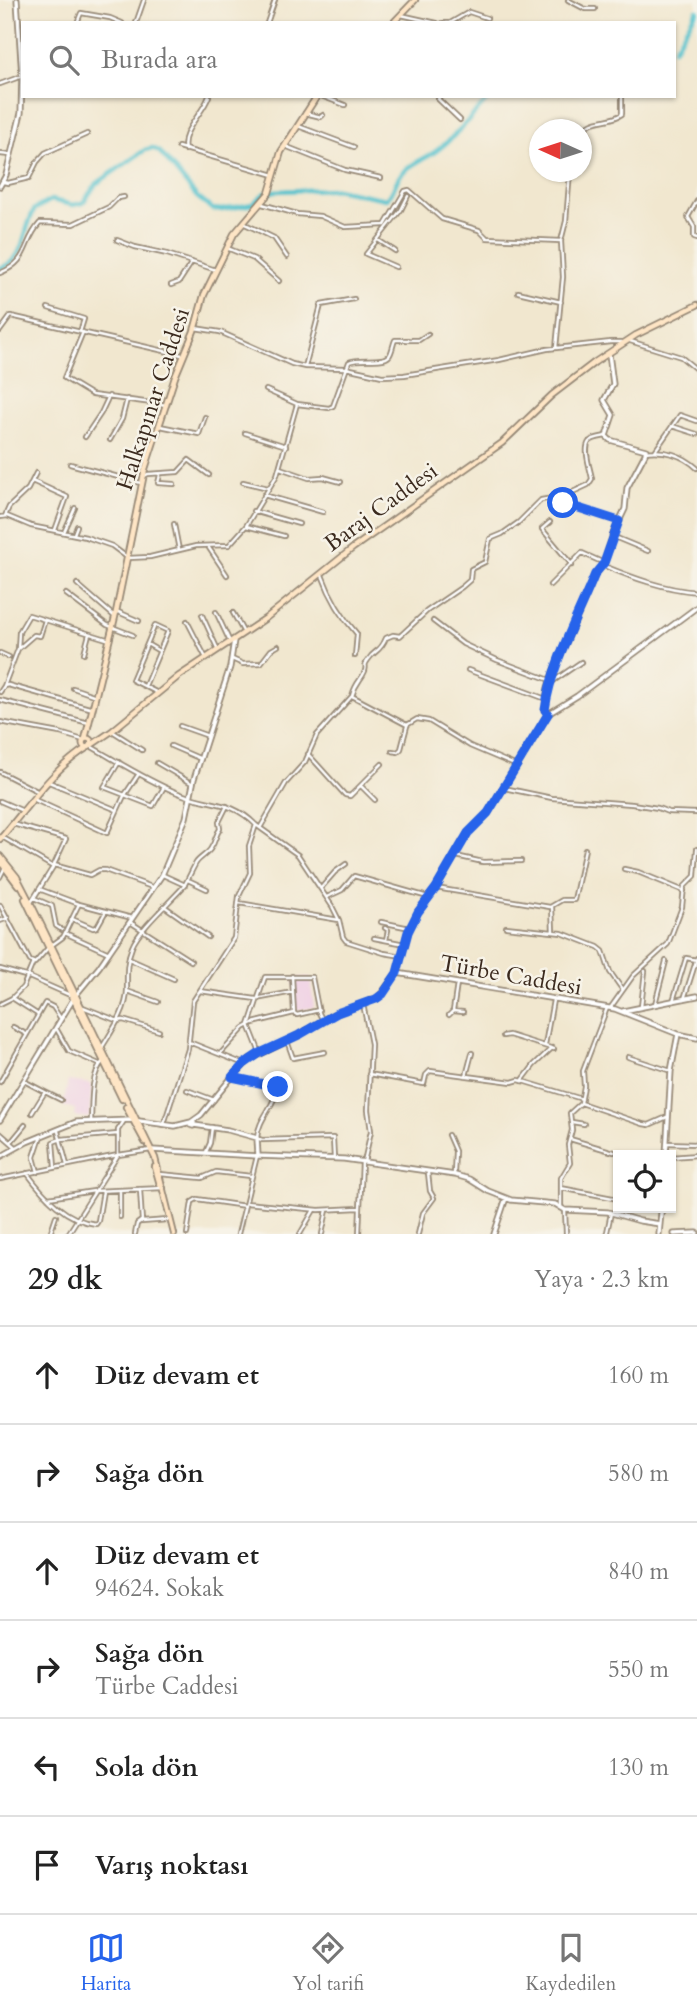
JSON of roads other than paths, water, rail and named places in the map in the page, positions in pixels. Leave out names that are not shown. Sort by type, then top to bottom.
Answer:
[{"type":"main road","points":[[395,21],[415,0]]},
{"type":"main road","name":"Halkapınar Caddesi","points":[[73,757],[83,740],[93,709],[143,480],[204,295],[227,248],[271,188],[278,160],[285,146],[317,98]]},
{"type":"main road","name":"Baraj Caddesi","points":[[73,757],[112,731],[206,658],[272,613],[321,572],[502,443],[552,395],[609,352],[625,341],[697,305]]},
{"type":"main road","points":[[83,740],[91,741],[89,746]]},
{"type":"main road","points":[[1,838],[47,782],[73,757]]},
{"type":"main road","points":[[0,859],[31,902]]},
{"type":"main road","points":[[0,859],[17,877],[31,902],[101,1063],[135,1120]]},
{"type":"main road","points":[[73,997],[80,1006],[150,1150],[160,1174],[172,1234]]},
{"type":"main road","points":[[150,1150],[172,1234]]},
{"type":"street","points":[[18,0],[21,51]]},
{"type":"street","points":[[137,21],[144,0]]},
{"type":"street","points":[[268,21],[275,0]]},
{"type":"street","points":[[568,0],[585,9],[595,9]]},
{"type":"street","points":[[453,21],[469,12],[487,18]]},
{"type":"street","points":[[78,21],[81,13],[117,21]]},
{"type":"street","points":[[401,15],[428,21]]},
{"type":"street","points":[[0,84],[21,76]]},
{"type":"street","points":[[21,98],[21,113],[2,184],[29,178],[45,153],[87,134]]},
{"type":"street","points":[[185,150],[184,139],[205,108],[208,98]]},
{"type":"street","points":[[325,98],[345,105]]},
{"type":"street","points":[[439,98],[460,120]]},
{"type":"street","points":[[592,123],[622,114],[622,98]]},
{"type":"street","points":[[305,113],[321,117],[323,114]]},
{"type":"street","points":[[297,126],[354,147]]},
{"type":"street","points":[[285,146],[345,170],[381,178]]},
{"type":"street","points":[[178,147],[274,175]]},
{"type":"street","points":[[0,154],[10,155]]},
{"type":"street","points":[[556,348],[561,302],[561,241],[566,221],[569,182]]},
{"type":"street","points":[[386,227],[405,191],[409,190],[442,219],[479,230],[486,238],[561,241]]},
{"type":"street","points":[[397,267],[366,254],[408,196]]},
{"type":"street","points":[[0,272],[18,263],[26,250],[29,237],[40,223],[73,224],[124,197]]},
{"type":"street","points":[[696,237],[688,217],[697,201]]},
{"type":"street","points":[[261,204],[297,214],[320,216],[345,227],[386,227]]},
{"type":"street","points":[[243,223],[274,238],[287,257]]},
{"type":"street","points":[[117,240],[216,270]]},
{"type":"street","points":[[378,240],[395,251]]},
{"type":"street","points":[[227,248],[254,259],[279,281]]},
{"type":"street","points":[[171,285],[178,282],[192,262]]},
{"type":"street","points":[[518,292],[561,302]]},
{"type":"street","points":[[305,366],[321,306],[354,299]]},
{"type":"street","points":[[48,309],[84,319],[82,332],[64,378],[92,395],[167,405]]},
{"type":"street","points":[[0,331],[12,316],[182,355]]},
{"type":"street","points":[[195,328],[220,332],[292,363],[346,368],[382,376],[499,360],[556,348],[625,341],[681,357],[697,370]]},
{"type":"street","points":[[266,390],[297,404],[329,408],[333,406],[346,368],[352,360],[387,358],[395,340],[419,340],[428,334]]},
{"type":"street","points":[[164,1124],[189,1042],[192,1004],[232,942],[238,903],[250,873],[249,846],[258,827],[305,762],[317,736],[352,696],[355,682],[364,673],[370,656],[379,652],[386,638],[400,636],[427,611],[470,580],[471,569],[485,562],[490,539],[519,522],[541,500],[564,496],[588,485],[592,480],[587,450],[589,443],[606,436],[613,415],[604,400],[613,384],[609,352]]},
{"type":"street","points":[[85,437],[101,413],[108,396]]},
{"type":"street","points":[[110,440],[122,419],[127,399]]},
{"type":"street","points":[[0,517],[5,516],[31,526],[74,534],[112,546],[128,558],[150,557],[196,546],[208,548],[229,545],[246,526],[280,468],[297,404]]},
{"type":"street","points":[[655,451],[680,415],[697,421]]},
{"type":"street","points":[[160,426],[199,434],[205,417]]},
{"type":"street","points":[[672,426],[697,434]]},
{"type":"street","points":[[245,433],[286,446]]},
{"type":"street","points":[[606,436],[610,440],[646,450],[645,452]]},
{"type":"street","points":[[645,452],[655,451],[686,458],[697,468]]},
{"type":"street","points":[[548,714],[545,710],[550,682],[595,574],[603,564],[625,509],[627,488],[645,452]]},
{"type":"street","points":[[70,464],[143,480],[148,474],[160,475],[178,471],[189,460],[209,475]]},
{"type":"street","points":[[280,468],[309,478],[323,477],[341,482]]},
{"type":"street","points":[[5,516],[9,507],[28,489],[36,473]]},
{"type":"street","points":[[160,475],[158,483],[174,484]]},
{"type":"street","points":[[32,481],[67,497],[55,530]]},
{"type":"street","points":[[243,482],[268,488]]},
{"type":"street","points":[[264,495],[323,512]]},
{"type":"street","points":[[557,496],[563,503],[619,521]]},
{"type":"street","points":[[64,532],[75,508]]},
{"type":"street","points":[[253,511],[299,524]]},
{"type":"street","points":[[550,522],[542,529],[572,565]]},
{"type":"street","points":[[174,524],[178,550]]},
{"type":"street","points":[[74,534],[77,526]]},
{"type":"street","points":[[246,526],[284,536]]},
{"type":"street","points":[[612,536],[648,551]]},
{"type":"street","points":[[208,548],[228,575]]},
{"type":"street","points":[[550,585],[582,553],[637,580],[680,591],[697,592]]},
{"type":"street","points":[[321,572],[333,601],[357,634],[355,656]]},
{"type":"street","points":[[77,584],[115,614],[139,621]]},
{"type":"street","points":[[66,594],[112,628],[133,635]]},
{"type":"street","points":[[193,1125],[244,1064],[260,1053],[342,1010],[380,997],[397,973],[410,928],[418,912],[430,898],[468,833],[488,813],[548,714],[577,696],[697,607]]},
{"type":"street","points":[[0,1120],[62,1020],[73,997],[109,953],[162,875],[186,818],[193,784],[232,659],[232,641],[216,612]]},
{"type":"street","points":[[233,613],[244,633]]},
{"type":"street","points":[[0,692],[18,649],[19,632],[29,615],[110,639]]},
{"type":"street","points":[[202,615],[218,650]]},
{"type":"street","points":[[18,649],[34,635],[40,636],[45,620]]},
{"type":"street","points":[[187,621],[206,658]]},
{"type":"street","points":[[433,621],[463,643],[550,682]]},
{"type":"street","points":[[145,686],[168,631],[155,625],[132,680],[158,693]]},
{"type":"street","points":[[83,653],[89,634]]},
{"type":"street","points":[[147,644],[160,651]]},
{"type":"street","points":[[232,659],[243,664],[261,663],[271,650],[278,646]]},
{"type":"street","points":[[0,653],[9,657]]},
{"type":"street","points":[[550,682],[581,662]]},
{"type":"street","points":[[468,670],[547,699]]},
{"type":"street","points":[[4,685],[93,709]]},
{"type":"street","points":[[73,688],[96,696]]},
{"type":"street","points":[[352,696],[407,725]]},
{"type":"street","points":[[0,700],[89,723]]},
{"type":"street","points":[[392,751],[398,752],[401,749],[407,725],[418,719],[429,721],[470,746],[517,766]]},
{"type":"street","points":[[0,722],[83,740]]},
{"type":"street","points":[[180,726],[208,736]]},
{"type":"street","points":[[112,731],[142,751]]},
{"type":"street","points":[[89,746],[164,787],[191,798],[238,809],[258,827],[298,855],[327,897],[346,941],[402,956]]},
{"type":"street","points":[[172,746],[201,759]]},
{"type":"street","points":[[308,754],[345,795],[350,796],[382,764]]},
{"type":"street","points":[[119,762],[104,786],[153,807],[164,787]]},
{"type":"street","points":[[157,763],[193,784]]},
{"type":"street","points":[[0,772],[39,792]]},
{"type":"street","points":[[33,799],[107,833],[124,796],[138,774]]},
{"type":"street","points":[[47,782],[117,810]]},
{"type":"street","points":[[361,786],[374,800]]},
{"type":"street","points":[[504,788],[571,800],[632,804],[668,812],[697,813]]},
{"type":"street","points":[[0,801],[23,811]]},
{"type":"street","points":[[101,1049],[118,1021],[127,991],[125,978],[132,946],[184,885],[195,864],[211,849],[220,829],[219,821],[227,806]]},
{"type":"street","points":[[13,824],[66,839],[31,902],[52,906],[55,910],[54,922],[63,932],[109,953]]},
{"type":"street","points":[[1,838],[53,866],[90,876],[99,870],[105,870],[152,887]]},
{"type":"street","points":[[436,888],[550,907],[562,900],[574,900],[585,849]]},
{"type":"street","points":[[566,1234],[561,1178],[570,1163],[570,1113],[582,1101],[583,1071],[609,1008],[636,972],[668,944],[682,907],[685,885],[695,876],[697,849]]},
{"type":"street","points":[[456,856],[483,862],[521,861]]},
{"type":"street","points":[[321,888],[346,864]]},
{"type":"street","points":[[0,877],[5,866]]},
{"type":"street","points":[[624,869],[684,891]]},
{"type":"street","points":[[162,875],[184,885]]},
{"type":"street","points":[[327,897],[342,890],[354,876],[430,898]]},
{"type":"street","points":[[187,879],[207,889]]},
{"type":"street","points":[[39,889],[131,920],[191,961]]},
{"type":"street","points":[[238,903],[339,920]]},
{"type":"street","points":[[33,962],[39,961],[63,932],[79,904]]},
{"type":"street","points":[[0,905],[25,954],[33,962]]},
{"type":"street","points":[[164,906],[208,937]]},
{"type":"street","points":[[552,906],[553,932]]},
{"type":"street","points":[[72,919],[93,928],[97,927],[106,911]]},
{"type":"street","points":[[0,921],[8,918]]},
{"type":"street","points":[[380,922],[410,928]]},
{"type":"street","points":[[506,927],[553,932],[573,937],[603,951],[610,972],[622,989]]},
{"type":"street","points":[[385,929],[388,929],[386,940]]},
{"type":"street","points":[[374,938],[405,944]]},
{"type":"street","points":[[129,958],[174,979]]},
{"type":"street","points":[[673,1001],[686,958],[697,959],[684,999]]},
{"type":"street","points":[[655,1004],[666,961]]},
{"type":"street","points":[[0,1004],[12,998],[23,987],[33,962]]},
{"type":"street","points":[[0,969],[27,977],[73,997]]},
{"type":"street","points":[[640,1007],[645,971]]},
{"type":"street","name":"Türbe Caddesi","points":[[397,973],[609,1008],[678,1034],[697,1038]]},
{"type":"street","points":[[292,976],[294,1013]]},
{"type":"street","points":[[220,1054],[248,1026],[265,977],[312,977],[323,1021]]},
{"type":"street","points":[[449,1015],[453,1011],[457,984]]},
{"type":"street","points":[[127,991],[158,1002]]},
{"type":"street","points":[[200,991],[256,999],[293,992]]},
{"type":"street","points":[[621,1011],[697,996]]},
{"type":"street","points":[[12,998],[37,1014]]},
{"type":"street","points":[[544,1046],[552,1000]]},
{"type":"street","points":[[0,1082],[44,1003],[62,1020]]},
{"type":"street","points":[[359,1234],[363,1161],[371,1131],[368,1110],[372,1044],[363,1004]]},
{"type":"street","points":[[80,1006],[118,1021],[123,1020],[159,1031]]},
{"type":"street","points":[[248,1026],[294,1013],[297,1015],[319,1010]]},
{"type":"street","points":[[453,1011],[463,1012]]},
{"type":"street","points":[[248,1026],[260,1053]]},
{"type":"street","points":[[13,1027],[26,1034]]},
{"type":"street","points":[[56,1028],[69,1051],[101,1063],[93,1087],[91,1121]]},
{"type":"street","points":[[666,1150],[671,1071],[678,1034]]},
{"type":"street","points":[[503,1036],[509,1035],[553,1049],[534,1065],[522,1081]]},
{"type":"street","points":[[287,1041],[293,1058],[325,1052]]},
{"type":"street","points":[[189,1042],[244,1064]]},
{"type":"street","points":[[466,1076],[472,1053]]},
{"type":"street","points":[[628,1057],[671,1071]]},
{"type":"street","points":[[369,1074],[424,1084],[430,1070],[522,1081],[643,1124],[649,1125],[667,1117]]},
{"type":"street","points":[[232,1077],[278,1087],[258,1127],[258,1156],[238,1234]]},
{"type":"street","points":[[24,1082],[61,1100]]},
{"type":"street","points":[[187,1090],[214,1100]]},
{"type":"street","points":[[32,1113],[45,1092]]},
{"type":"street","points":[[0,1104],[8,1107]]},
{"type":"street","points":[[68,1234],[118,1155],[118,1134],[124,1120]]},
{"type":"street","points":[[0,1157],[16,1147],[76,1122],[135,1120],[175,1126],[212,1127],[262,1140],[332,1138],[334,1158]]},
{"type":"street","points":[[572,1122],[584,1124]]},
{"type":"street","points":[[11,1142],[25,1125]]},
{"type":"street","points":[[206,1152],[212,1127]]},
{"type":"street","points":[[58,1129],[66,1165]]},
{"type":"street","points":[[0,1133],[16,1147]]},
{"type":"street","points":[[55,1167],[52,1142],[118,1134]]},
{"type":"street","points":[[448,1135],[455,1151],[454,1175]]},
{"type":"street","points":[[38,1172],[34,1157],[41,1136]]},
{"type":"street","points":[[570,1139],[613,1152]]},
{"type":"street","points":[[667,1143],[697,1143]]},
{"type":"street","points":[[0,1179],[150,1150],[334,1158],[454,1175],[469,1179],[506,1198],[555,1204],[563,1209],[614,1214],[660,1224]]},
{"type":"street","points":[[676,1157],[697,1155]]},
{"type":"street","points":[[418,1234],[423,1213],[434,1198],[430,1191],[428,1171]]},
{"type":"street","points":[[160,1174],[202,1178],[216,1172],[251,1176]]},
{"type":"street","points":[[27,1173],[60,1210],[77,1219],[97,1223],[103,1191]]},
{"type":"street","points":[[48,1198],[94,1191],[162,1188]]},
{"type":"street","points":[[561,1188],[613,1198]]},
{"type":"street","points":[[135,1234],[141,1221],[140,1189]]},
{"type":"street","points":[[120,1190],[120,1217]]},
{"type":"street","points":[[494,1234],[506,1198]]},
{"type":"street","points":[[187,1234],[192,1202],[197,1199],[314,1209],[359,1208]]},
{"type":"street","points":[[300,1234],[314,1209]]},
{"type":"street","points":[[321,1234],[327,1209]]},
{"type":"street","points":[[659,1234],[662,1213]]},
{"type":"street","points":[[607,1232],[614,1214]]},
{"type":"street","points":[[50,1234],[56,1216]]},
{"type":"street","points":[[141,1221],[168,1220]]},
{"type":"street","points":[[674,1234],[697,1233]]},
{"type":"waterway","points":[[676,46],[697,10]]},
{"type":"waterway","points":[[0,268],[9,264],[20,251],[35,209],[51,200],[73,205],[83,203],[96,184],[145,150],[152,148],[159,151],[197,197],[212,209],[222,210],[252,204],[264,194],[274,191],[336,189],[386,199],[403,172],[447,142],[489,98]]}]
